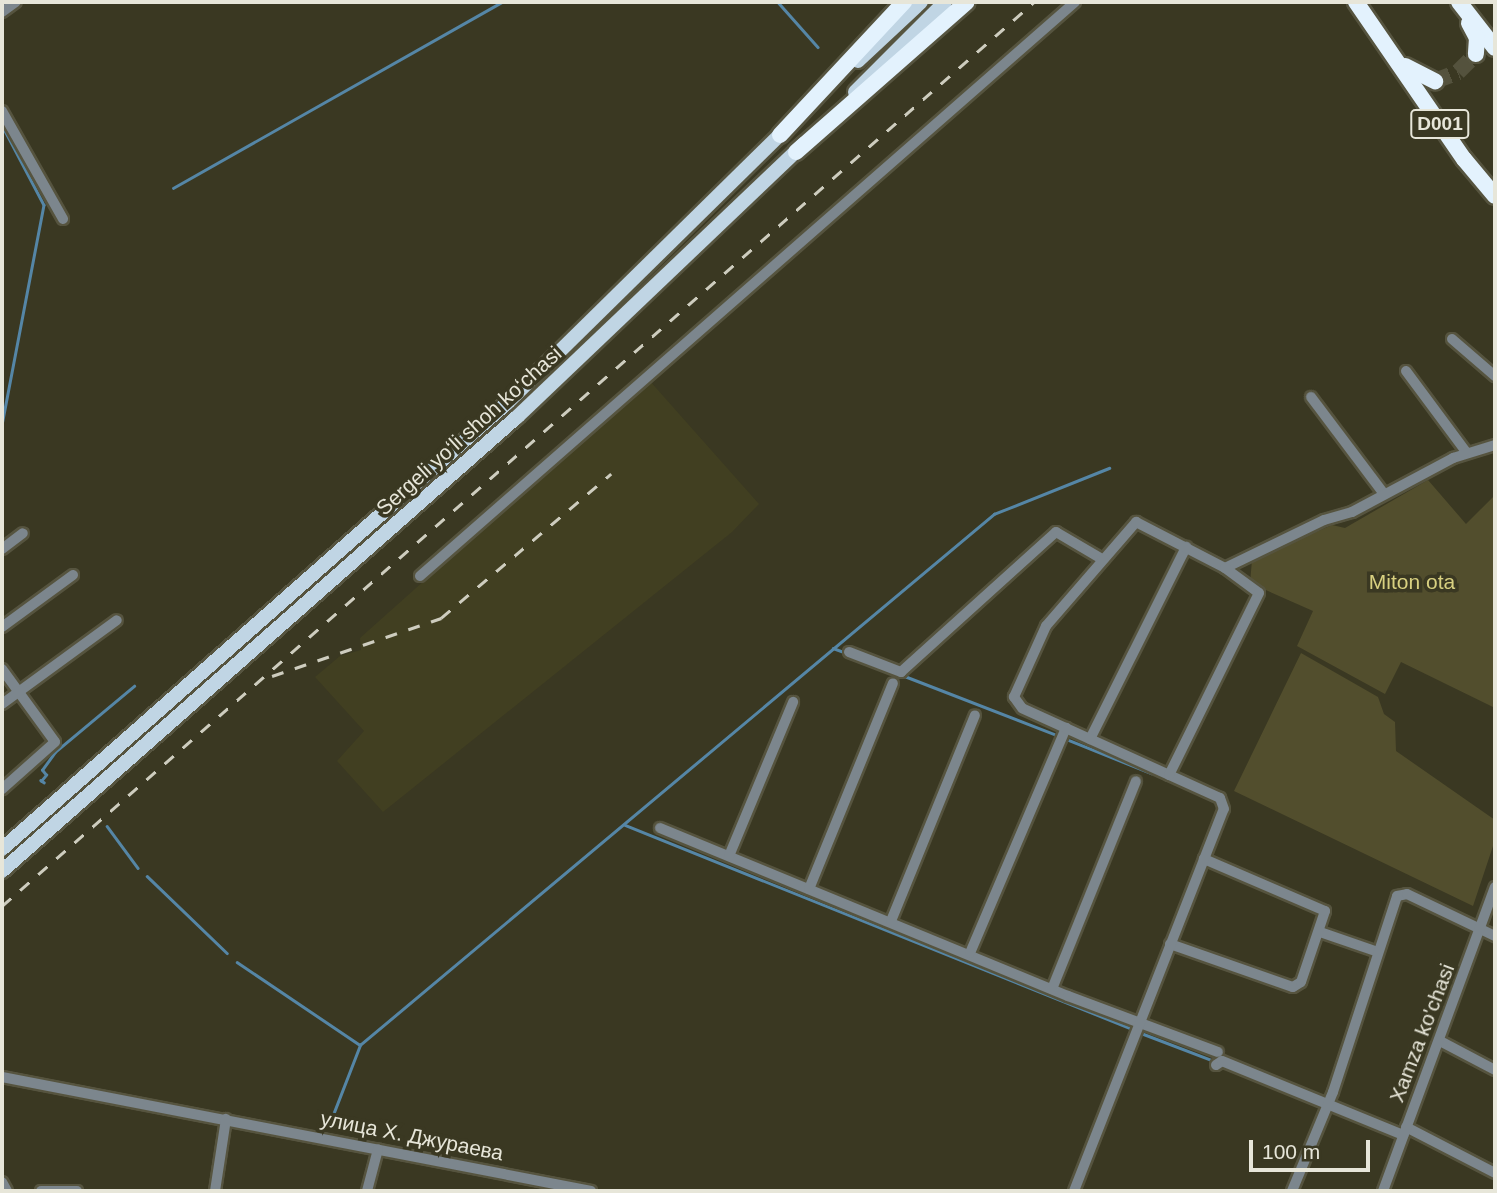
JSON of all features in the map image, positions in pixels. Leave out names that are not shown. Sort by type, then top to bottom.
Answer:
[{"type":"highway","points":[[780,135],[904,2]]},
{"type":"highway","points":[[796,152],[967,2]]},
{"type":"highway","name":"D001","points":[[1356,2],[1464,159],[1495,196]]},
{"type":"highway","points":[[1458,2],[1495,48]]},
{"type":"highway","points":[[1458,2],[1477,38],[1476,54]]},
{"type":"highway","points":[[1388,49],[1414,73],[1435,81]]},
{"type":"main road","name":"Sergeli yo‘li shoh ko‘chasi","points":[[2,849],[507,403],[780,135],[920,2]]},
{"type":"main road","name":"Sergeli yo‘li shoh ko‘chasi","points":[[2,871],[517,417],[796,152],[945,2]]},
{"type":"street","points":[[2,12],[16,2]]},
{"type":"street","points":[[420,576],[1075,2]]},
{"type":"street","points":[[2,111],[64,219]]},
{"type":"street","points":[[1452,338],[1495,376]]},
{"type":"street","points":[[1406,371],[1467,453]]},
{"type":"street","points":[[1311,397],[1384,494]]},
{"type":"street","points":[[1224,568],[1467,453],[1495,445]]},
{"type":"street","points":[[1074,1191],[1224,803],[1021,708],[1014,697],[1046,626],[1102,558],[1136,522],[1224,568],[1257,589],[1259,597],[1169,775]]},
{"type":"street","points":[[849,652],[901,672],[1056,532],[1102,558]]},
{"type":"street","points":[[2,549],[23,533]]},
{"type":"street","points":[[1090,739],[1186,547]]},
{"type":"street","points":[[2,627],[73,575]]},
{"type":"street","points":[[2,704],[117,620]]},
{"type":"street","points":[[2,669],[55,742],[2,789]]},
{"type":"street","points":[[810,889],[892,683]]},
{"type":"street","points":[[729,856],[793,702]]},
{"type":"street","points":[[891,921],[975,715]]},
{"type":"street","points":[[970,953],[1066,728]]},
{"type":"street","points":[[1052,989],[1136,781]]},
{"type":"street","points":[[660,828],[970,953],[1052,989],[1218,1052]]},
{"type":"street","points":[[1170,944],[1293,987],[1301,982],[1326,916],[1321,908],[1204,859]]},
{"type":"street","name":"Xamza ko'chasi","points":[[1383,1191],[1495,887]]},
{"type":"street","points":[[1292,1191],[1402,893],[1495,936]]},
{"type":"street","points":[[1320,932],[1378,952]]},
{"type":"street","points":[[1440,1041],[1495,1070]]},
{"type":"street","points":[[1216,1065],[1222,1061],[1326,1104],[1405,1131],[1495,1172]]},
{"type":"street","name":"улица Х. Джураева","points":[[2,1077],[591,1191]]},
{"type":"street","points":[[215,1191],[226,1119]]},
{"type":"street","points":[[367,1191],[378,1149]]},
{"type":"street","points":[[2,1182],[7,1191]]},
{"type":"street","points":[[41,1191],[77,1191]]},
{"type":"shaded area","points":[[649,380],[759,504],[732,532],[383,812],[337,761],[364,731],[315,677],[340,656],[361,650],[360,638]]},
{"type":"green space","name":"Miton ota","points":[[1428,480],[1466,524],[1495,495],[1495,708],[1401,662],[1385,694],[1297,646],[1313,611],[1250,583],[1252,560],[1332,525],[1345,528]]},
{"type":"green space","points":[[1301,653],[1378,697],[1384,714],[1395,722],[1396,751],[1495,820],[1495,840],[1473,906],[1234,791]]},
{"type":"waterway","points":[[173,188],[502,2]]},
{"type":"waterway","points":[[778,2],[818,47]]},
{"type":"waterway","points":[[2,125],[44,205],[2,425]]},
{"type":"waterway","points":[[329,1125],[360,1045],[994,514],[1109,468]]},
{"type":"waterway","points":[[833,648],[847,653]]},
{"type":"waterway","points":[[902,675],[1054,734]]},
{"type":"waterway","points":[[44,783],[41,781],[46,775],[42,770],[55,752],[134,686]]},
{"type":"waterway","points":[[1066,739],[1151,773]]},
{"type":"waterway","points":[[625,825],[1135,1030]]},
{"type":"waterway","points":[[107,826],[138,868]]},
{"type":"waterway","points":[[147,876],[227,953]]},
{"type":"waterway","points":[[237,962],[360,1045]]},
{"type":"waterway","points":[[1141,1033],[1217,1062]]},
{"type":"tunnel","points":[[1435,81],[1458,72],[1476,54]]},
{"type":"railway","points":[[2,906],[1034,2]]},
{"type":"railway","points":[[272,676],[441,618],[611,474]]}]
